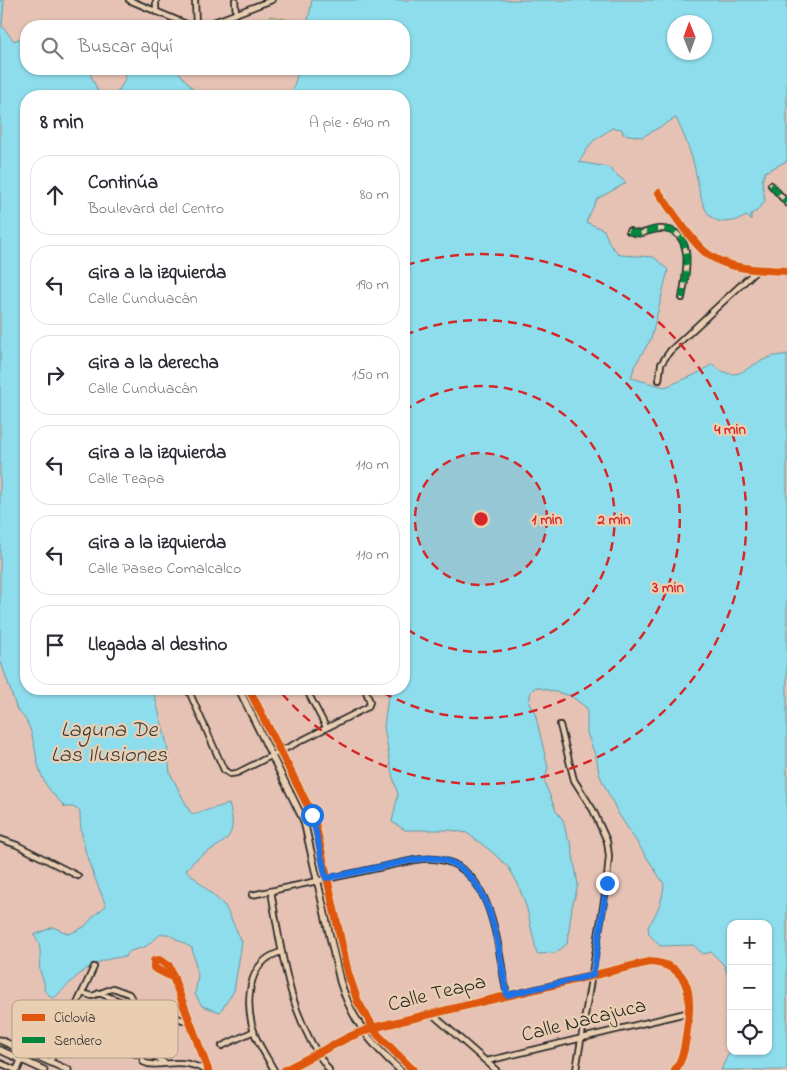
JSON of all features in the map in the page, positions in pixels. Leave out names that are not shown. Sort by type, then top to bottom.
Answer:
[{"type":"street","points":[[129,0],[176,20]]},
{"type":"street","points":[[156,0],[156,12]]},
{"type":"street","points":[[195,0],[196,20]]},
{"type":"street","points":[[235,0],[236,14]]},
{"type":"street","points":[[220,20],[272,0]]},
{"type":"street","points":[[771,184],[787,202]]},
{"type":"street","points":[[660,193],[704,252],[715,258],[757,270],[787,271]]},
{"type":"street","points":[[629,231],[641,235],[654,230],[665,229],[675,234],[682,242],[687,250],[688,264],[682,298]]},
{"type":"street","points":[[682,242],[691,236]]},
{"type":"street","points":[[659,380],[660,364],[670,351],[757,270]]},
{"type":"street","points":[[191,695],[224,770],[232,774],[368,707],[370,705],[367,695]]},
{"type":"street","points":[[242,695],[304,821],[340,981],[348,1005],[362,1031],[378,1050],[400,1070]]},
{"type":"street","points":[[252,695],[314,818],[351,983],[358,1002],[372,1028],[413,1070]]},
{"type":"street","points":[[309,695],[326,727]]},
{"type":"street","points":[[560,725],[574,780],[584,792],[593,810],[608,849],[608,878],[576,1070]]},
{"type":"street","points":[[0,839],[17,845],[78,876]]},
{"type":"street","points":[[252,895],[428,858],[441,860],[460,869],[476,881],[484,896],[507,995]]},
{"type":"street","points":[[271,891],[282,952],[298,1016],[316,1054],[329,1070]]},
{"type":"street","points":[[274,1070],[254,1031],[249,1006],[252,981],[265,960],[282,952]]},
{"type":"street","points":[[174,978],[154,968],[152,964],[154,961],[159,960],[168,964],[174,978],[191,1023],[208,1070]]},
{"type":"street","name":"Calle Teapa","points":[[285,1070],[362,1031],[372,1028],[646,962],[668,966],[682,977],[688,986],[691,999],[690,1012],[683,1056],[675,1070]]},
{"type":"street","points":[[78,1000],[94,967]]},
{"type":"street","points":[[82,993],[92,996],[116,989],[130,995],[131,1000]]},
{"type":"street","points":[[99,993],[119,1000]]},
{"type":"street","name":"Calle Nacajuca","points":[[487,1061],[690,1012]]},
{"type":"street","points":[[432,1014],[496,1070]]},
{"type":"street","points":[[178,1018],[191,1023]]},
{"type":"street","points":[[222,1046],[254,1031]]},
{"type":"street","points":[[0,1040],[12,1045]]},
{"type":"street","points":[[0,1050],[12,1055]]},
{"type":"street","points":[[18,1058],[44,1070]]},
{"type":"street","points":[[41,1058],[68,1070]]},
{"type":"street","points":[[50,1062],[52,1058]]},
{"type":"street","points":[[143,1058],[144,1062],[150,1066],[165,1063],[187,1063],[204,1070]]},
{"type":"street","points":[[156,1058],[165,1063]]},
{"type":"street","points":[[0,1063],[16,1070],[22,1060]]},
{"type":"green space","points":[[270,16],[289,20],[269,20]]},
{"type":"water","name":"Laguna De Las Ilusiones","points":[[0,0],[4,0],[2,26],[14,41],[20,38],[20,75],[91,75],[97,90],[20,90],[20,695],[155,695],[167,744],[170,773],[190,812],[193,814],[229,804],[232,819],[228,838],[195,860],[186,870],[225,906],[242,942],[234,991],[220,1012],[202,1006],[195,994],[198,976],[192,948],[168,934],[161,934],[145,947],[130,951],[125,957],[113,958],[93,965],[77,976],[53,999],[44,990],[40,969],[40,951],[38,941],[34,935],[53,927],[69,934],[84,927],[106,906],[85,849],[80,811],[73,807],[65,807],[45,783],[40,771],[31,733],[28,725],[17,710],[0,659]]},
{"type":"water","points":[[312,0],[787,0],[787,161],[765,172],[762,181],[765,201],[757,211],[751,214],[751,220],[747,216],[731,221],[719,221],[710,216],[704,207],[692,158],[676,118],[642,137],[623,134],[622,129],[612,128],[592,142],[579,162],[608,167],[626,183],[597,199],[586,222],[604,230],[610,245],[620,255],[654,257],[668,270],[651,339],[635,365],[631,378],[665,387],[695,374],[712,364],[721,370],[734,374],[740,373],[770,357],[787,354],[787,1070],[721,1070],[728,1055],[772,1055],[772,920],[727,920],[727,973],[724,965],[711,952],[703,954],[693,945],[660,946],[649,934],[648,927],[659,906],[664,884],[618,813],[599,774],[597,760],[587,733],[587,708],[571,696],[536,687],[531,691],[529,704],[535,713],[548,768],[544,781],[556,811],[563,820],[567,837],[571,843],[578,885],[572,907],[567,944],[555,953],[537,954],[527,909],[518,884],[509,868],[491,851],[467,833],[449,830],[405,830],[392,822],[398,794],[392,774],[384,727],[388,695],[410,695],[410,90],[292,90],[297,75],[410,75],[410,20],[308,20]]},
{"type":"water","points":[[126,75],[181,75],[194,90],[119,90]]},
{"type":"marked path","points":[[771,185],[787,203]]},
{"type":"marked path","points":[[629,231],[641,233],[659,229],[671,230],[679,236],[684,244],[686,255],[682,298]]},
{"type":"cycle path","points":[[659,193],[692,239],[713,258],[744,268],[787,271]]},
{"type":"cycle path","points":[[252,695],[314,818],[348,973],[358,1002],[378,1035],[413,1070]]},
{"type":"cycle path","points":[[174,978],[154,968],[154,961],[159,960],[169,966],[208,1070]]},
{"type":"cycle path","points":[[285,1070],[349,1037],[372,1028],[649,962],[663,964],[674,969],[681,976],[689,995],[689,1018],[685,1046],[675,1070]]},
{"type":"route","points":[[312,815],[326,878],[432,858],[454,866],[472,878],[482,891],[488,908],[507,995],[593,975],[607,883]]}]
